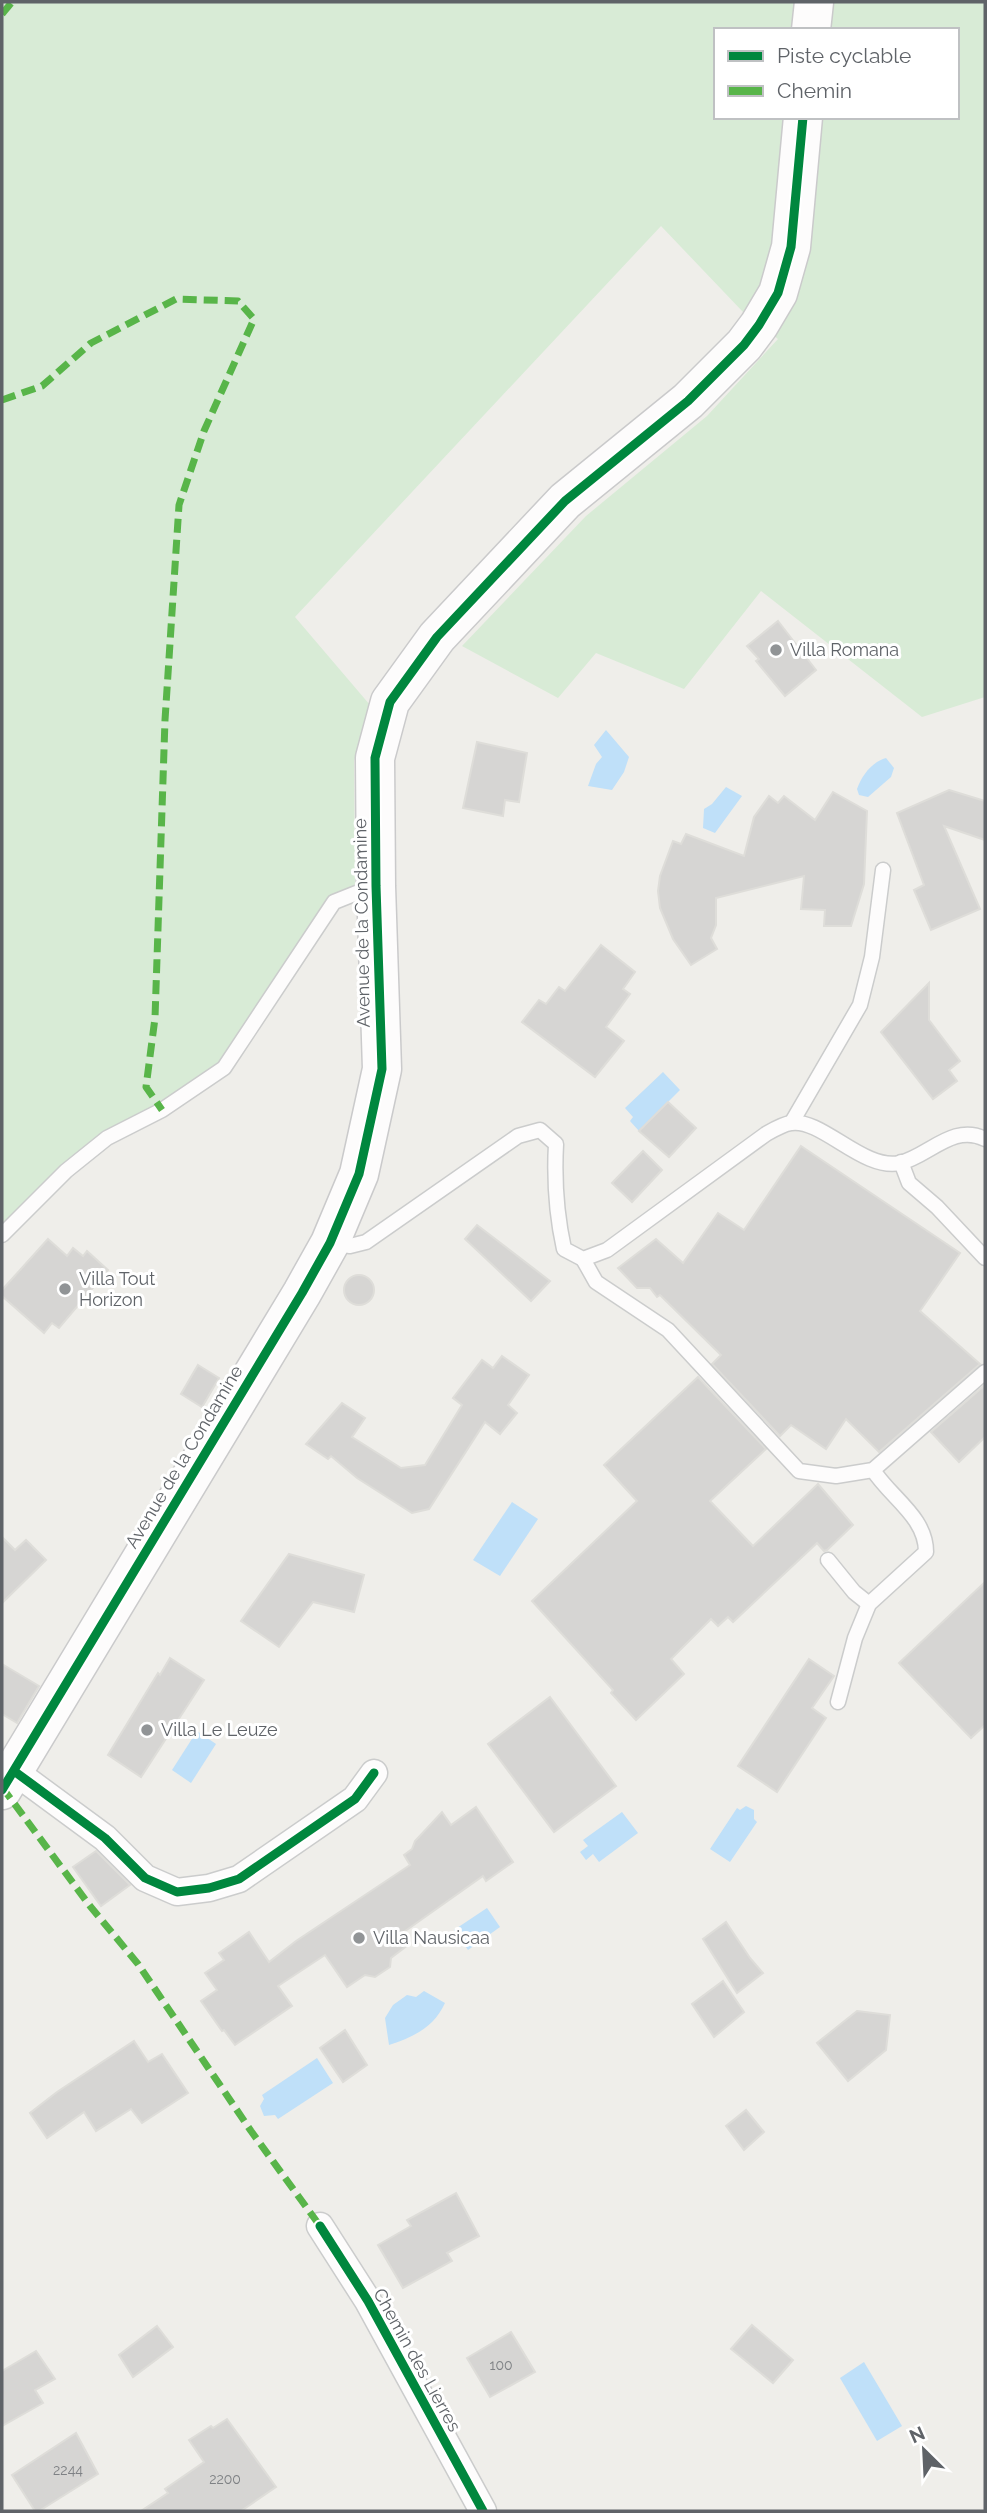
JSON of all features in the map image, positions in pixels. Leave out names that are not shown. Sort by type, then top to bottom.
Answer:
[{"type":"main road","points":[[811,28],[814,2]]},
{"type":"main road","name":"Avenue de la Condamine","points":[[8,1781],[302,1293],[330,1243],[359,1174],[382,1069],[375,758],[390,702],[437,637],[556,511],[688,401],[744,345],[759,325],[778,293],[791,247],[803,119]]},
{"type":"street","points":[[8,1781],[105,1838],[145,1878],[177,1892],[209,1888],[239,1879],[355,1800],[374,1773]]},
{"type":"street","name":"Chemin des Lierres","points":[[320,2226],[368,2301],[483,2511]]},
{"type":"lane","points":[[583,1259],[607,1250],[766,1134],[792,1122],[860,1005],[872,957],[883,870]]},
{"type":"lane","points":[[2,1235],[66,1171],[107,1138],[162,1111],[224,1068],[334,902],[376,886]]},
{"type":"lane","points":[[792,1122],[813,1128],[880,1163],[901,1163],[950,1137],[978,1135],[985,1139]]},
{"type":"lane","points":[[330,1243],[350,1246],[366,1242],[518,1136],[540,1130],[556,1144],[554,1179],[557,1218],[564,1249],[583,1259],[596,1282],[668,1330],[799,1471],[836,1476],[873,1470],[985,1372]]},
{"type":"lane","points":[[901,1163],[909,1183],[937,1207],[985,1258]]},
{"type":"lane","points":[[838,1702],[855,1638],[869,1604],[926,1552],[926,1538],[920,1524],[882,1484],[873,1470]]},
{"type":"lane","points":[[828,1560],[854,1592],[869,1604]]},
{"type":"green space","points":[[2,2],[985,2],[985,697],[922,717],[761,591],[684,689],[596,653],[558,698],[462,646],[586,516],[707,416],[778,339],[743,312],[661,226],[295,617],[370,705],[354,761],[355,889],[334,902],[224,1068],[107,1138],[2,1235]]},
{"type":"water","points":[[606,730],[629,757],[624,772],[612,790],[588,786],[596,764],[602,757],[594,745]]},
{"type":"water","points":[[886,758],[894,768],[891,777],[868,797],[859,795],[857,789],[865,774],[872,766]]},
{"type":"water","points":[[726,787],[742,796],[715,833],[703,828],[704,809],[712,804]]},
{"type":"water","points":[[663,1072],[680,1090],[639,1131],[630,1121],[633,1117],[625,1108]]},
{"type":"water","points":[[512,1502],[538,1519],[500,1576],[473,1560]]},
{"type":"water","points":[[197,1731],[216,1744],[191,1783],[172,1770]]},
{"type":"water","points":[[746,1806],[754,1810],[754,1819],[757,1822],[730,1862],[710,1849],[737,1808],[740,1810]]},
{"type":"water","points":[[622,1812],[638,1833],[599,1862],[593,1854],[586,1860],[580,1852],[588,1846],[583,1840]]},
{"type":"water","points":[[487,1908],[500,1927],[468,1950],[454,1930]]},
{"type":"water","points":[[424,1991],[445,2003],[435,2019],[422,2030],[389,2045],[385,2018],[393,2005],[407,1995],[416,1997]]},
{"type":"water","points":[[317,2058],[333,2083],[278,2119],[275,2115],[264,2116],[260,2106],[264,2099],[262,2095]]},
{"type":"water","points":[[864,2362],[902,2426],[877,2441],[840,2378]]},
{"type":"building","name":"Villa Romana","points":[[778,621],[816,670],[785,696],[747,646]]},
{"type":"building","points":[[477,742],[527,753],[519,802],[505,800],[503,816],[463,808]]},
{"type":"building","points":[[949,790],[985,801],[985,840],[944,826],[980,909],[931,930],[914,890],[924,885],[897,813]]},
{"type":"building","points":[[833,792],[867,811],[864,884],[851,926],[824,926],[825,910],[801,909],[804,876],[716,898],[716,925],[711,938],[717,949],[691,965],[673,939],[660,908],[660,876],[673,841],[681,844],[686,834],[744,856],[754,817],[769,796],[778,803],[784,796],[815,820]]},
{"type":"building","points":[[601,945],[635,972],[623,989],[630,994],[606,1027],[624,1041],[595,1077],[522,1022],[539,1000],[546,1004],[559,987],[565,991]]},
{"type":"building","points":[[929,983],[929,1020],[960,1061],[949,1070],[957,1081],[933,1099],[881,1032]]},
{"type":"building","points":[[668,1102],[696,1128],[669,1157],[639,1131]]},
{"type":"building","points":[[801,1146],[960,1253],[920,1311],[980,1364],[879,1452],[846,1419],[826,1449],[791,1425],[780,1436],[712,1364],[721,1355],[660,1295],[657,1297],[650,1288],[637,1288],[618,1268],[656,1239],[683,1263],[718,1213],[744,1230]]},
{"type":"building","points":[[643,1151],[662,1170],[632,1202],[612,1183]]},
{"type":"building","points":[[477,1225],[550,1281],[531,1301],[465,1239]]},
{"type":"building","points":[[48,1239],[67,1256],[73,1248],[83,1256],[87,1251],[108,1270],[59,1328],[52,1323],[44,1333],[2,1296],[2,1290]]},
{"type":"building","points":[[359,1275],[365,1276],[373,1284],[373,1296],[365,1304],[359,1305],[353,1304],[345,1296],[344,1290],[345,1284],[353,1276]]},
{"type":"building","points":[[502,1356],[529,1375],[508,1405],[517,1413],[500,1434],[485,1422],[429,1509],[412,1513],[357,1478],[331,1456],[328,1459],[306,1444],[342,1403],[365,1418],[352,1437],[401,1468],[425,1465],[462,1405],[453,1398],[482,1360],[493,1368]]},
{"type":"building","points":[[198,1365],[219,1378],[202,1407],[181,1394]]},
{"type":"building","points":[[698,1377],[766,1449],[710,1501],[753,1546],[818,1484],[853,1525],[827,1550],[824,1551],[817,1543],[733,1622],[728,1617],[718,1626],[711,1619],[671,1659],[684,1674],[636,1720],[611,1693],[613,1690],[532,1601],[637,1501],[604,1465]]},
{"type":"building","points":[[985,1385],[985,1437],[959,1462],[931,1432]]},
{"type":"building","points":[[2,1537],[15,1550],[26,1540],[46,1560],[2,1603]]},
{"type":"building","points":[[289,1554],[364,1575],[354,1612],[313,1602],[279,1647],[241,1621]]},
{"type":"building","points":[[985,1582],[985,1725],[971,1738],[899,1663]]},
{"type":"building","name":"Villa Le Leuze","points":[[170,1658],[204,1680],[141,1777],[108,1755]]},
{"type":"building","points":[[809,1659],[834,1676],[812,1708],[826,1718],[777,1792],[738,1766]]},
{"type":"building","points":[[2,1664],[39,1686],[17,1723],[2,1714]]},
{"type":"building","points":[[550,1697],[616,1786],[554,1832],[488,1744]]},
{"type":"building","points":[[476,1807],[513,1862],[486,1881],[483,1876],[401,1934],[408,1945],[391,1958],[390,1967],[375,1977],[365,1975],[347,1987],[325,1955],[278,1986],[292,2006],[235,2045],[201,2001],[217,1990],[205,1973],[224,1960],[219,1953],[249,1932],[269,1962],[410,1865],[404,1855],[442,1812],[451,1825]]},
{"type":"building","points":[[96,1851],[130,1885],[101,1906],[73,1867]]},
{"type":"building","points":[[726,1922],[763,1973],[737,1993],[703,1939]]},
{"type":"building","points":[[723,1981],[744,2012],[714,2037],[692,2004]]},
{"type":"building","points":[[857,2011],[890,2015],[886,2050],[848,2081],[817,2043]]},
{"type":"building","points":[[345,2030],[367,2065],[343,2082],[320,2048]]},
{"type":"building","points":[[134,2041],[148,2062],[162,2054],[188,2093],[142,2123],[131,2109],[96,2131],[84,2112],[47,2138],[30,2113]]},
{"type":"building","points":[[746,2110],[764,2132],[744,2150],[726,2126]]},
{"type":"building","points":[[456,2193],[479,2236],[447,2253],[452,2261],[403,2288],[378,2245],[411,2226],[407,2220]]},
{"type":"building","points":[[752,2325],[793,2360],[773,2383],[731,2349]]},
{"type":"building","points":[[157,2326],[173,2347],[133,2377],[119,2355]]},
{"type":"building","points":[[511,2332],[535,2372],[490,2397],[467,2358]]},
{"type":"building","points":[[36,2351],[55,2379],[35,2390],[43,2403],[2,2426],[2,2371]]},
{"type":"building","points":[[227,2419],[276,2487],[241,2511],[141,2511],[168,2493],[165,2489],[204,2462],[189,2440]]},
{"type":"building","points":[[76,2433],[98,2474],[35,2511],[12,2475]]},
{"type":"marked path","points":[[2,14],[12,2]]},
{"type":"marked path","points":[[2,400],[42,386],[91,343],[176,299],[238,301],[254,319],[204,431],[179,505],[165,720],[155,1018],[146,1087],[162,1110]]},
{"type":"marked path","points":[[2,1787],[90,1906],[138,1964],[251,2131],[320,2226]]},
{"type":"cycle path","points":[[2,1790],[302,1293],[330,1243],[359,1174],[382,1069],[375,758],[390,702],[437,637],[565,501],[688,401],[744,345],[759,325],[778,293],[791,247],[803,119]]},
{"type":"cycle path","points":[[14,1771],[105,1838],[145,1878],[177,1892],[209,1888],[239,1879],[355,1799],[374,1773]]},
{"type":"cycle path","points":[[320,2226],[368,2301],[483,2511]]},
{"type":"place","name":"Villa Romana","points":[[776,650]]},
{"type":"place","name":"Villa Tout Horizon","points":[[65,1289]]},
{"type":"place","name":"Villa Le Leuze","points":[[147,1730]]},
{"type":"place","name":"Villa Nausicaa","points":[[359,1938]]}]
